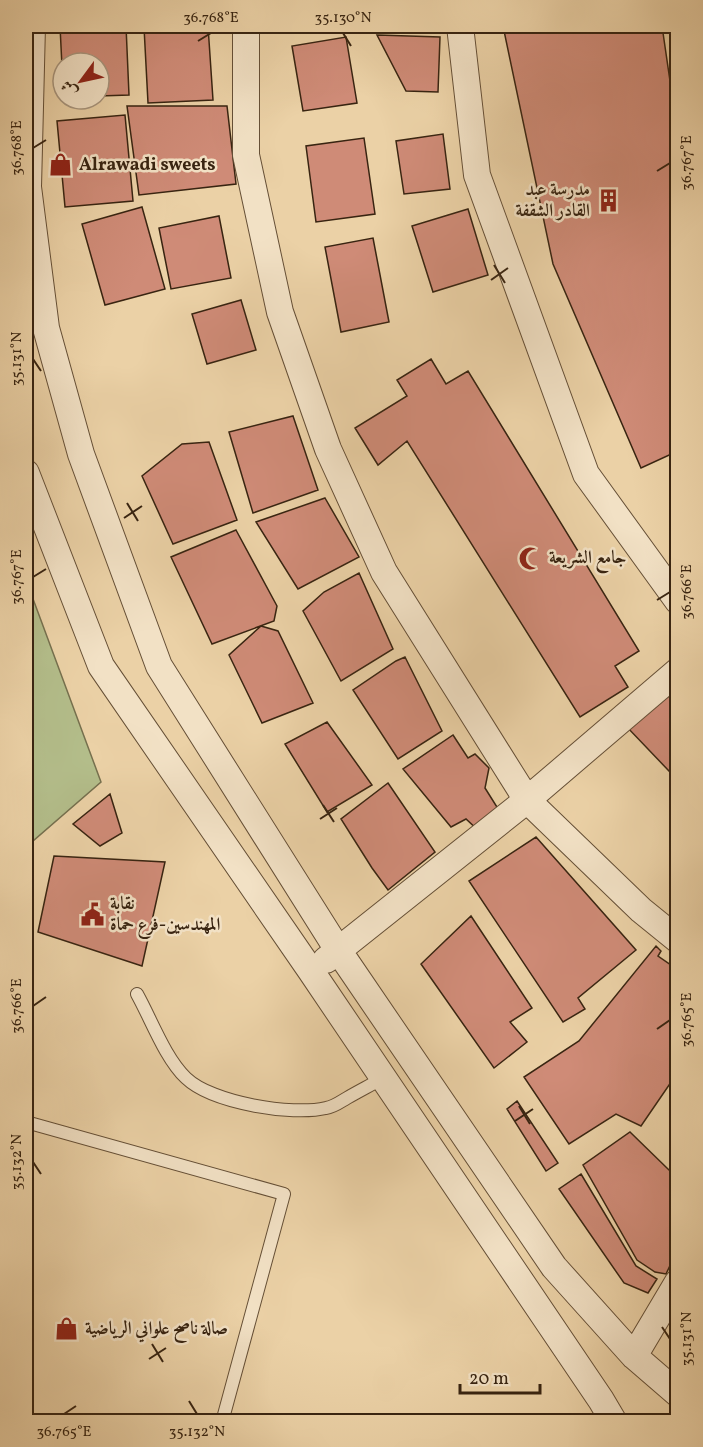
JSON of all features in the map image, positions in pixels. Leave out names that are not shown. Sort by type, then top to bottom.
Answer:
[{"type":"street","points":[[32,26],[28,187],[46,328],[81,454],[159,666],[338,950],[554,1267],[634,1356],[678,1394]]},
{"type":"street","points":[[246,26],[246,155],[280,312],[328,449],[384,572],[527,800],[641,910],[678,940]]},
{"type":"street","points":[[460,26],[477,175],[586,474],[678,601]]},
{"type":"street","points":[[26,473],[101,666],[311,971],[614,1422]]},
{"type":"street","points":[[311,971],[527,800],[678,670]]},
{"type":"street","points":[[525,1287],[554,1267]]},
{"type":"street","points":[[634,1356],[678,1282]]},
{"type":"lane","points":[[137,994],[164,1046],[184,1076],[196,1087],[210,1094],[281,1110],[308,1111],[329,1108],[383,1078]]},
{"type":"lane","points":[[26,1122],[285,1194],[222,1422]]},
{"type":"green space","points":[[26,580],[101,782],[26,847]]},
{"type":"building","points":[[60,26],[126,26],[129,95],[111,96],[111,51],[61,51]]},
{"type":"building","points":[[208,26],[213,100],[148,103],[144,27]]},
{"type":"building","name":"مدرسة عبد القادر الشقفة","points":[[503,26],[662,26],[678,136],[678,451],[641,468],[553,264]]},
{"type":"building","points":[[377,35],[440,37],[438,92],[406,91]]},
{"type":"building","points":[[346,37],[357,103],[303,111],[292,46]]},
{"type":"building","points":[[127,106],[227,106],[236,184],[139,195]]},
{"type":"building","points":[[125,115],[133,201],[65,207],[57,121]]},
{"type":"building","points":[[443,134],[450,189],[404,194],[396,141]]},
{"type":"building","points":[[364,138],[375,214],[316,222],[306,146]]},
{"type":"building","points":[[142,207],[165,289],[105,305],[82,224]]},
{"type":"building","points":[[468,209],[488,275],[433,292],[412,226]]},
{"type":"building","points":[[219,216],[231,278],[171,289],[159,228]]},
{"type":"building","points":[[373,238],[389,322],[341,332],[325,247]]},
{"type":"building","points":[[241,300],[256,350],[207,364],[192,314]]},
{"type":"building","name":"جامع الشريعة","points":[[431,359],[446,384],[468,371],[639,651],[615,666],[628,687],[580,717],[407,441],[378,465],[355,428],[407,396],[397,380]]},
{"type":"building","points":[[293,416],[318,490],[253,513],[229,432]]},
{"type":"building","points":[[209,442],[237,520],[173,544],[142,476],[182,444]]},
{"type":"building","points":[[325,498],[359,557],[298,589],[256,522]]},
{"type":"building","points":[[236,530],[277,606],[274,621],[212,644],[171,557]]},
{"type":"building","points":[[359,573],[393,649],[341,681],[303,611],[324,592]]},
{"type":"building","points":[[261,626],[278,631],[313,703],[262,723],[229,655]]},
{"type":"building","points":[[405,657],[442,731],[398,759],[353,690]]},
{"type":"building","points":[[678,690],[678,765],[669,771],[625,725]]},
{"type":"building","points":[[327,722],[372,785],[327,812],[285,744]]},
{"type":"building","points":[[453,735],[468,758],[475,754],[489,768],[485,788],[502,815],[480,832],[466,819],[451,827],[403,769]]},
{"type":"building","points":[[388,783],[435,852],[388,890],[341,819]]},
{"type":"building","points":[[110,794],[122,833],[100,846],[73,824]]},
{"type":"building","points":[[536,837],[636,950],[578,998],[585,1009],[563,1022],[469,881]]},
{"type":"building","points":[[54,856],[165,862],[142,966],[38,932]]},
{"type":"building","points":[[471,916],[532,1008],[510,1022],[527,1042],[494,1068],[421,964]]},
{"type":"building","points":[[656,946],[661,951],[658,956],[678,970],[678,1072],[641,1126],[616,1114],[569,1144],[524,1077],[579,1041]]},
{"type":"building","points":[[517,1101],[558,1163],[546,1171],[507,1109]]},
{"type":"building","points":[[630,1132],[669,1170],[678,1168],[678,1236],[675,1255],[666,1274],[655,1272],[637,1260],[583,1165]]},
{"type":"building","points":[[581,1174],[636,1266],[657,1279],[648,1293],[624,1283],[559,1189]]},
{"type":"place","name":"Alrawadi sweets","points":[[61,165]]},
{"type":"place","name":"مدرسة عبد القادر الشقفة","points":[[608,200]]},
{"type":"place","name":"جامع الشريعة","points":[[531,558]]},
{"type":"place","name":"نقابة المهندسين-فرع حماة","points":[[92,914]]},
{"type":"place","name":"صالة ناصح علواني الرياضية","points":[[67,1329]]}]
